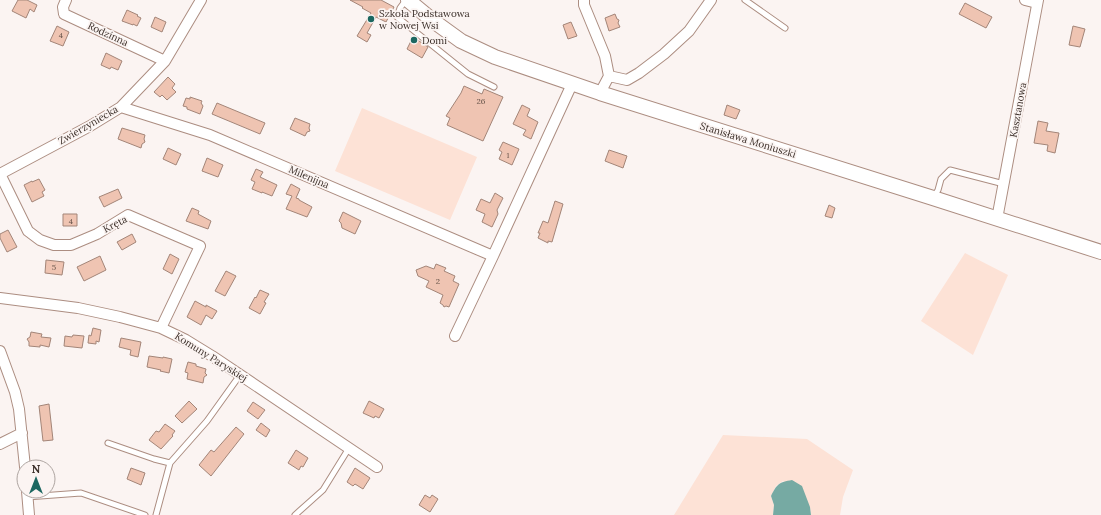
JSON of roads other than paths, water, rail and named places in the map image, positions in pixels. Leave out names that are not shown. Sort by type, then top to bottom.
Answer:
[{"type":"main road","name":"Stanisława Moniuszki","points":[[407,0],[461,41],[495,58],[600,94],[1101,252]]},
{"type":"street","name":"Rodzinna","points":[[66,0],[63,7],[64,14],[165,61]]},
{"type":"street","name":"Zwierzyniecka","points":[[0,174],[90,126],[121,106],[165,61],[201,0]]},
{"type":"street","points":[[584,0],[584,5],[605,56],[609,76],[600,94]]},
{"type":"street","points":[[609,76],[627,80],[639,73],[664,54],[688,31],[712,0]]},
{"type":"street","points":[[1025,0],[1038,1]]},
{"type":"street","name":"Kasztanowa","points":[[997,219],[1038,1]]},
{"type":"street","points":[[455,336],[494,256],[572,84]]},
{"type":"street","name":"Milenijna","points":[[121,106],[210,135],[494,256]]},
{"type":"street","name":"Kręta","points":[[0,174],[28,231],[40,240],[54,245],[71,245],[97,234],[128,215],[200,246],[161,328]]},
{"type":"street","name":"Komuny Paryskiej","points":[[0,298],[78,308],[161,328],[186,340],[377,467]]},
{"type":"street","points":[[0,351],[15,392],[19,409],[24,459]]},
{"type":"street","points":[[0,444],[22,433]]},
{"type":"street","points":[[28,499],[30,515]]},
{"type":"lane","points":[[407,0],[400,8],[397,17],[468,74],[494,86]]},
{"type":"lane","points":[[745,0],[784,28]]},
{"type":"lane","points":[[933,198],[938,190],[941,179],[950,170],[1004,184]]},
{"type":"lane","points":[[156,515],[170,463],[207,421],[240,375]]},
{"type":"lane","points":[[108,443],[170,463]]},
{"type":"lane","points":[[295,515],[323,490],[349,448]]},
{"type":"lane","points":[[56,493],[81,493],[145,515]]},
{"type":"water","points":[[792,480],[802,486],[810,507],[811,515],[773,515],[774,505],[771,496],[773,492],[779,484]]},
{"type":"place","name":"Szkoła Podstawowa w Nowej Wsi","points":[[371,19]]},
{"type":"place","name":"Domi","points":[[414,40]]}]
